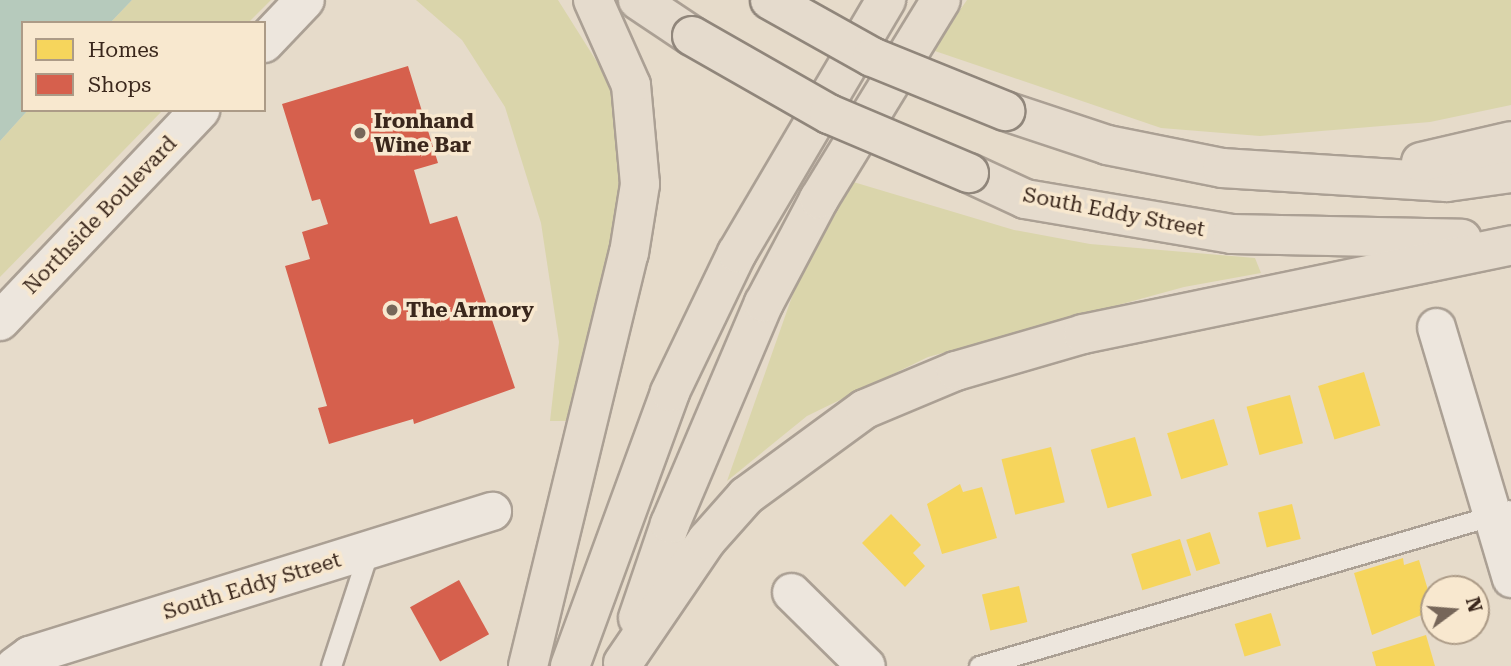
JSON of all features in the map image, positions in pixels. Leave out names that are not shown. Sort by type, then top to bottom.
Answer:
[{"type":"main road","points":[[528,666],[629,253],[640,184],[631,85],[593,0]]},
{"type":"main road","name":"South Eddy Street","points":[[638,0],[692,36],[829,114],[1026,199],[1232,234],[1511,243]]},
{"type":"main road","points":[[770,0],[872,57],[1005,111],[1107,145],[1222,168],[1342,179],[1447,181],[1511,173]]},
{"type":"main road","points":[[570,666],[670,392],[771,191],[886,0]]},
{"type":"main road","points":[[622,665],[670,524],[764,303],[819,199],[941,0]]},
{"type":"main road","points":[[1342,179],[1511,141]]},
{"type":"main road","points":[[622,665],[707,540],[746,496],[822,435],[886,400],[956,371],[1096,330],[1511,243]]},
{"type":"street","points":[[266,41],[305,0]]},
{"type":"street","name":"Northside Boulevard","points":[[0,321],[198,112]]},
{"type":"street","points":[[1436,327],[1502,513],[1511,578]]},
{"type":"street","name":"South Eddy Street","points":[[14,666],[29,655],[492,512]]},
{"type":"street","points":[[791,592],[866,666]]},
{"type":"lane","points":[[979,666],[1502,513]]},
{"type":"lane","points":[[331,666],[369,550]]},
{"type":"shaded area","points":[[0,0],[132,0],[112,21],[21,21],[21,112],[26,112],[0,141]]},
{"type":"shaded area","points":[[132,0],[271,0],[250,21],[112,21]]},
{"type":"shaded area","points":[[416,0],[558,0],[614,89],[623,140],[620,199],[571,421],[550,421],[559,342],[541,223],[505,107],[462,40]]},
{"type":"shaded area","points":[[967,0],[1511,0],[1511,105],[1430,122],[1260,136],[1161,128],[932,50]]},
{"type":"shaded area","points":[[26,112],[161,112],[0,277],[0,141]]},
{"type":"shaded area","points":[[850,181],[1014,230],[1090,244],[1255,258],[1261,273],[1184,287],[928,357],[807,416],[727,481],[794,291]]},
{"type":"building: Homes","points":[[1364,372],[1380,426],[1334,440],[1318,386]]},
{"type":"building: Homes","points":[[1290,395],[1303,443],[1259,455],[1247,407]]},
{"type":"building: Homes","points":[[1214,419],[1228,465],[1181,479],[1167,433]]},
{"type":"building: Homes","points":[[1135,437],[1152,496],[1108,508],[1091,450]]},
{"type":"building: Homes","points":[[1051,447],[1065,502],[1015,515],[1002,459]]},
{"type":"building: Homes","points":[[960,484],[963,492],[982,487],[997,538],[942,554],[927,504]]},
{"type":"building: Homes","points":[[1292,504],[1301,539],[1267,547],[1258,512]]},
{"type":"building: Homes","points":[[891,514],[921,545],[913,553],[925,566],[905,587],[862,543]]},
{"type":"building: Homes","points":[[1210,532],[1220,563],[1196,571],[1186,540]]},
{"type":"building: Homes","points":[[1180,539],[1191,575],[1142,590],[1131,554]]},
{"type":"building: Homes","points":[[1403,558],[1404,565],[1419,560],[1424,575],[1420,575],[1420,616],[1372,635],[1354,573]]},
{"type":"building: Homes","points":[[1019,586],[1027,622],[990,631],[982,595]]},
{"type":"building: Homes","points":[[1271,613],[1281,646],[1245,657],[1235,624]]},
{"type":"building: Homes","points":[[1420,637],[1420,645],[1429,645],[1435,666],[1376,666],[1372,652]]},
{"type":"building: Shops","name":"The Armory","points":[[408,66],[438,163],[414,170],[430,224],[457,216],[515,388],[414,424],[413,419],[329,444],[318,408],[327,406],[285,266],[310,259],[302,232],[328,224],[320,199],[312,201],[282,104]]},
{"type":"building: Shops","points":[[459,580],[489,634],[440,661],[410,607]]},
{"type":"place","name":"Ironhand Wine Bar","points":[[360,133]]},
{"type":"place","name":"The Armory","points":[[392,310]]}]
